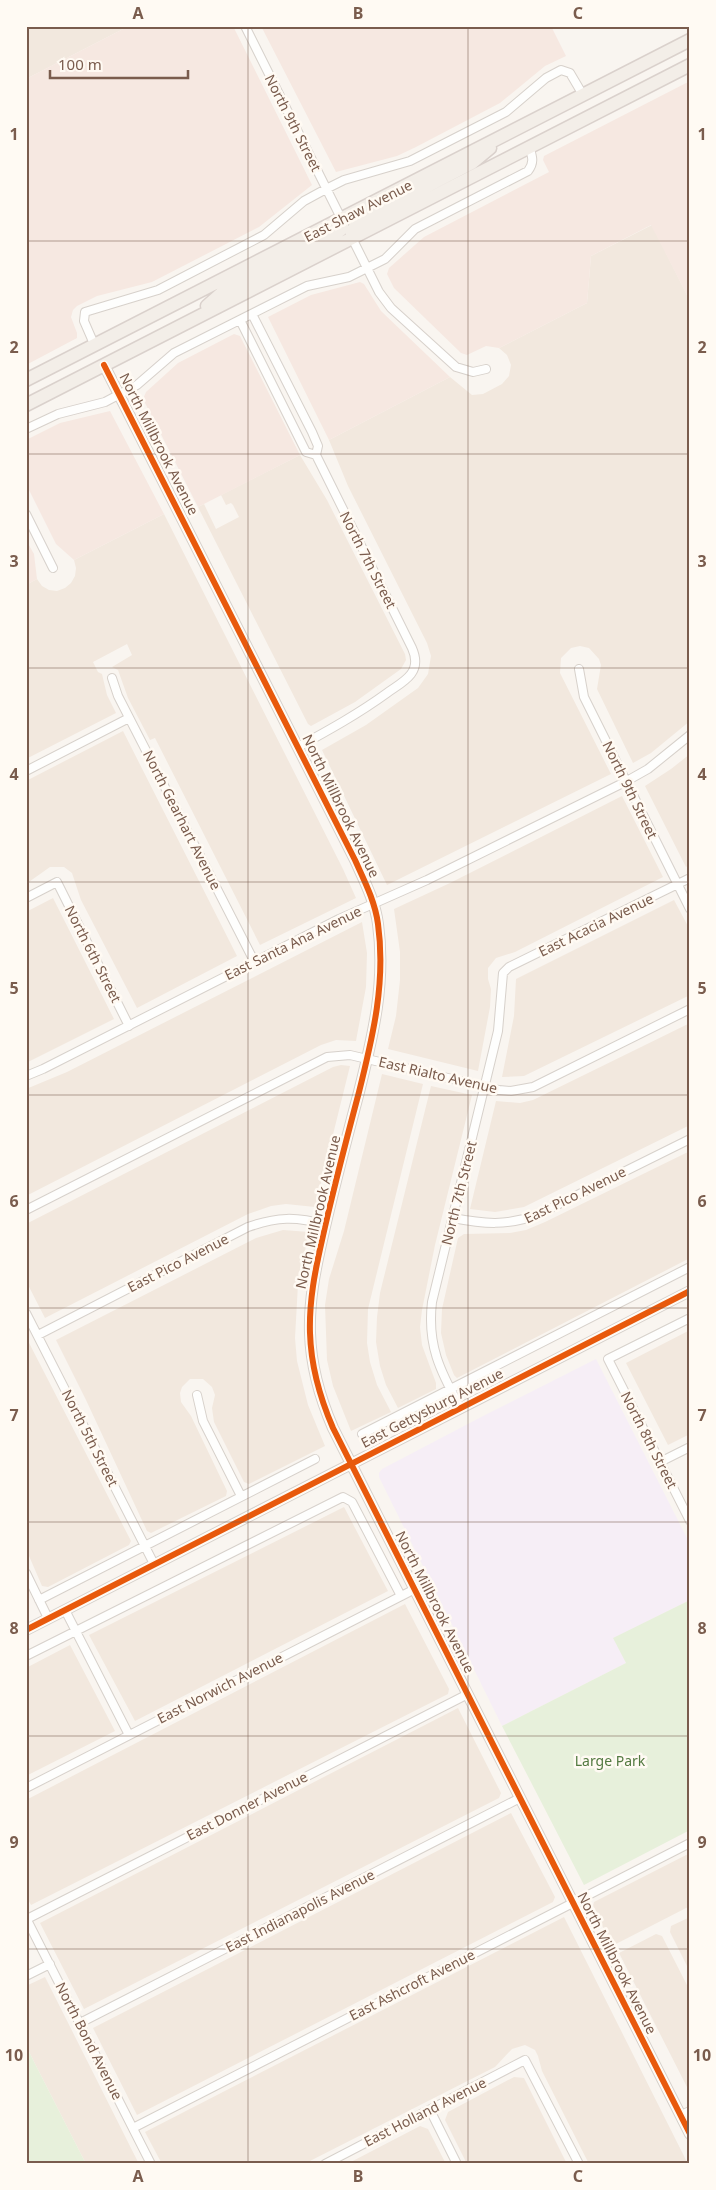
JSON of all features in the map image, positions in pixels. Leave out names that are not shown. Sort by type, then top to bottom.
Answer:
[{"type":"main road","name":"East Shaw Avenue","points":[[26,380],[342,220],[690,40]]},
{"type":"main road","name":"East Shaw Avenue","points":[[26,405],[690,65]]},
{"type":"main road","points":[[352,238],[352,231],[358,222],[472,164],[505,135]]},
{"type":"main road","points":[[192,320],[224,291],[334,235],[342,228],[342,220]]},
{"type":"street","name":"North 9th Street","points":[[245,26],[342,220]]},
{"type":"street","points":[[94,344],[84,321],[85,312],[158,290],[264,235],[304,201],[326,188],[344,180],[410,161],[506,112],[546,78],[561,70],[570,72],[583,95]]},
{"type":"street","points":[[26,429],[58,414],[95,406],[120,395],[137,385],[174,353],[307,286],[349,277],[385,259],[415,229],[528,170],[533,163],[529,146]]},
{"type":"street","points":[[352,238],[384,301],[456,367],[473,372],[486,369]]},
{"type":"street","name":"North 7th Street","points":[[252,314],[318,446],[316,455],[412,648],[416,661],[405,680],[354,717],[298,746]]},
{"type":"street","name":"North 7th Street","points":[[240,320],[306,452],[316,455]]},
{"type":"street","name":"North Millbrook Avenue","points":[[104,365],[298,746],[355,860],[374,904],[381,953],[377,1017],[325,1225],[311,1295],[311,1354],[321,1398],[333,1428],[573,1903],[685,2113],[690,2134]]},
{"type":"street","points":[[26,514],[53,568]]},
{"type":"street","name":"North 9th Street","points":[[579,669],[584,697],[690,909]]},
{"type":"street","name":"North Gearhart Avenue","points":[[112,678],[129,718],[254,961]]},
{"type":"street","points":[[26,771],[129,718]]},
{"type":"street","name":"East Santa Ana Avenue","points":[[26,1076],[43,1070],[339,918],[427,880],[625,782],[655,764],[690,735]]},
{"type":"street","name":"East Acacia Avenue","points":[[503,973],[509,967],[690,878]]},
{"type":"street","name":"North 6th Street","points":[[26,898],[57,882],[129,1026]]},
{"type":"street","name":"North 7th Street","points":[[460,1407],[435,1356],[430,1327],[432,1302],[498,1030],[503,973]]},
{"type":"street","name":"East Rialto Avenue","points":[[26,1210],[315,1061],[338,1054],[367,1058],[511,1091],[533,1087],[690,1009]]},
{"type":"street","name":"East Pico Avenue","points":[[453,1218],[488,1223],[516,1222],[537,1215],[690,1139]]},
{"type":"street","name":"East Pico Avenue","points":[[38,1336],[248,1227],[284,1218],[306,1219],[325,1225]]},
{"type":"street","points":[[362,1434],[690,1267]]},
{"type":"street","name":"East Gettysburg Avenue","points":[[26,1630],[690,1291]]},
{"type":"street","name":"North 5th Street","points":[[26,1313],[154,1564]]},
{"type":"street","name":"North 8th Street","points":[[690,1318],[608,1359],[690,1521]]},
{"type":"street","points":[[197,1395],[203,1421],[241,1496]]},
{"type":"street","points":[[660,1462],[690,1447]]},
{"type":"street","points":[[39,1600],[315,1459]]},
{"type":"street","name":"North Millbrook Avenue","points":[[75,1631],[337,1498],[348,1498],[354,1506],[401,1596]]},
{"type":"street","points":[[26,1573],[48,1618]]},
{"type":"street","name":"East Norwich Avenue","points":[[26,1788],[415,1589]]},
{"type":"street","points":[[65,1610],[129,1735]]},
{"type":"street","points":[[26,1656],[75,1631]]},
{"type":"street","name":"East Donner Avenue","points":[[26,1918],[468,1694]]},
{"type":"street","name":"East Indianapolis Avenue","points":[[80,2023],[520,1798]]},
{"type":"street","name":"East Ashcroft Avenue","points":[[133,2128],[690,1842]]},
{"type":"street","name":"North Bond Avenue","points":[[26,1918],[151,2164]]},
{"type":"street","points":[[26,1976],[50,1964]]},
{"type":"street","name":"East Holland Avenue","points":[[330,2163],[526,2060],[579,2164]]},
{"type":"street","points":[[430,2110],[457,2164]]},
{"type":"shaded area","points":[[26,26],[129,26],[26,79]]},
{"type":"shaded area","points":[[129,26],[233,26],[312,185],[259,227],[152,282],[97,296],[77,306],[73,310],[71,317],[77,338],[26,365],[26,79]]},
{"type":"shaded area","points":[[261,26],[551,26],[566,56],[545,66],[500,103],[416,147],[397,156],[336,172]]},
{"type":"shaded area","points":[[690,81],[690,301],[651,225],[591,256],[587,303],[499,348],[486,346],[467,355],[461,353],[394,288],[387,274],[389,268],[424,237],[549,172],[543,160],[544,156]]},
{"type":"shaded area","points":[[652,225],[690,301],[690,721],[651,753],[633,763],[597,689],[601,665],[599,659],[589,648],[580,646],[571,648],[561,658],[560,673],[611,774],[387,885],[322,750],[366,725],[418,688],[428,674],[431,656],[427,643],[348,486],[329,440],[450,377],[472,395],[483,394],[502,384],[509,376],[511,365],[507,355],[499,348],[587,303],[591,256]]},
{"type":"shaded area","points":[[360,282],[364,284],[381,311],[450,377],[329,440],[268,317],[311,295]]},
{"type":"shaded area","points":[[234,334],[240,336],[300,455],[198,507],[143,399],[146,392],[178,363]]},
{"type":"shaded area","points":[[110,411],[164,514],[74,560],[56,544],[26,484],[26,440],[60,423]]},
{"type":"shaded area","points":[[300,455],[327,500],[405,654],[406,660],[401,669],[355,702],[311,726],[308,724],[198,507],[204,504],[216,529],[239,517],[233,505],[231,503],[226,505],[221,495]]},
{"type":"shaded area","points":[[164,514],[356,898],[260,945],[155,738],[150,740],[128,698],[118,670],[112,667],[132,655],[127,644],[93,662],[98,672],[102,674],[107,695],[116,713],[26,759],[26,585],[37,579],[42,586],[49,590],[57,591],[65,588],[75,576],[74,560]]},
{"type":"shaded area","points":[[26,540],[34,554],[37,579],[26,585]]},
{"type":"shaded area","points":[[123,731],[237,956],[137,1008],[81,900],[72,873],[64,867],[50,867],[26,884],[26,781]]},
{"type":"shaded area","points":[[690,754],[690,864],[686,867],[645,786]]},
{"type":"shaded area","points":[[622,796],[663,877],[515,952],[496,958],[488,968],[488,979],[491,989],[490,1007],[478,1071],[388,1049],[396,1016],[400,980],[400,952],[394,909],[450,883]]},
{"type":"shaded area","points":[[53,898],[114,1019],[26,1063],[26,912]]},
{"type":"shaded area","points":[[674,900],[690,930],[690,995],[524,1076],[502,1077],[514,1016],[516,979]]},
{"type":"shaded area","points":[[362,922],[367,953],[366,987],[356,1041],[336,1040],[321,1045],[26,1196],[26,1089],[67,1072]]},
{"type":"shaded area","points":[[690,1023],[690,1125],[524,1207],[495,1212],[470,1209],[496,1101],[520,1103],[533,1100]]},
{"type":"shaded area","points":[[341,1065],[350,1066],[315,1207],[286,1204],[271,1206],[248,1214],[45,1318],[26,1281],[26,1224],[333,1067]]},
{"type":"shaded area","points":[[382,1074],[423,1084],[368,1309],[367,1343],[370,1362],[377,1385],[391,1412],[351,1431],[333,1386],[327,1360],[325,1305],[329,1279],[344,1231]]},
{"type":"shaded area","points":[[431,1086],[472,1095],[435,1245],[422,1310],[420,1327],[422,1345],[436,1383],[436,1389],[398,1408],[386,1385],[380,1366],[376,1342],[377,1317],[380,1293]]},
{"type":"shaded area","points":[[690,1151],[690,1258],[457,1378],[454,1375],[446,1355],[441,1333],[442,1309],[458,1238],[464,1234],[510,1233],[526,1230]]},
{"type":"shaded area","points":[[283,1230],[309,1232],[298,1284],[295,1338],[297,1361],[308,1405],[325,1446],[249,1484],[244,1482],[214,1422],[212,1408],[215,1395],[212,1387],[203,1379],[190,1379],[182,1387],[180,1393],[181,1402],[191,1416],[227,1491],[226,1496],[151,1533],[147,1531],[56,1340],[256,1238]]},
{"type":"shaded area","points":[[690,1330],[690,1434],[668,1445],[626,1363]]},
{"type":"shaded area","points":[[26,1337],[131,1541],[129,1545],[48,1587],[42,1586],[26,1549]]},
{"type":"shaded area","points":[[596,1359],[690,1544],[690,1600],[614,1638],[626,1663],[502,1726],[379,1477],[379,1473],[382,1469]]},
{"type":"shaded area","points":[[344,1507],[388,1591],[135,1721],[89,1635]]},
{"type":"shaded area","points":[[405,1604],[449,1689],[448,1694],[31,1905],[26,1896],[26,1800]]},
{"type":"shaded area","points":[[70,1645],[115,1731],[26,1776],[26,1668]]},
{"type":"shaded area","points":[[458,1708],[501,1793],[499,1798],[84,2009],[40,1923]]},
{"type":"shaded area","points":[[511,1813],[555,1897],[553,1902],[137,2115],[93,2028]]},
{"type":"shaded area","points":[[690,1853],[690,1906],[612,1946],[593,1906],[594,1902]]},
{"type":"shaded area","points":[[564,1917],[688,2164],[589,2164],[542,2071],[535,2050],[525,2045],[512,2049],[495,2067],[304,2164],[162,2164],[145,2132]]},
{"type":"shaded area","points":[[690,1917],[690,1972],[670,1932],[671,1926]]},
{"type":"shaded area","points":[[656,1934],[662,1936],[690,1991],[690,2093],[619,1953]]},
{"type":"shaded area","points":[[45,1977],[139,2164],[86,2164],[26,2046],[26,1986]]},
{"type":"shaded area","points":[[514,2077],[524,2078],[567,2164],[467,2164],[445,2120],[448,2112]]},
{"type":"shaded area","points":[[420,2126],[428,2129],[446,2164],[347,2164]]},
{"type":"green space","name":"Large Park","points":[[690,1600],[690,1830],[584,1885],[502,1726],[626,1663],[613,1638]]},
{"type":"green space","points":[[26,2046],[86,2164],[26,2164]]},
{"type":"cycle path","points":[[104,365],[355,860],[377,915],[380,946],[377,1009],[364,1071],[326,1221],[312,1298],[310,1321],[311,1346],[314,1370],[324,1405],[333,1428],[690,2134]]},
{"type":"cycle path","points":[[26,1630],[690,1291]]}]
